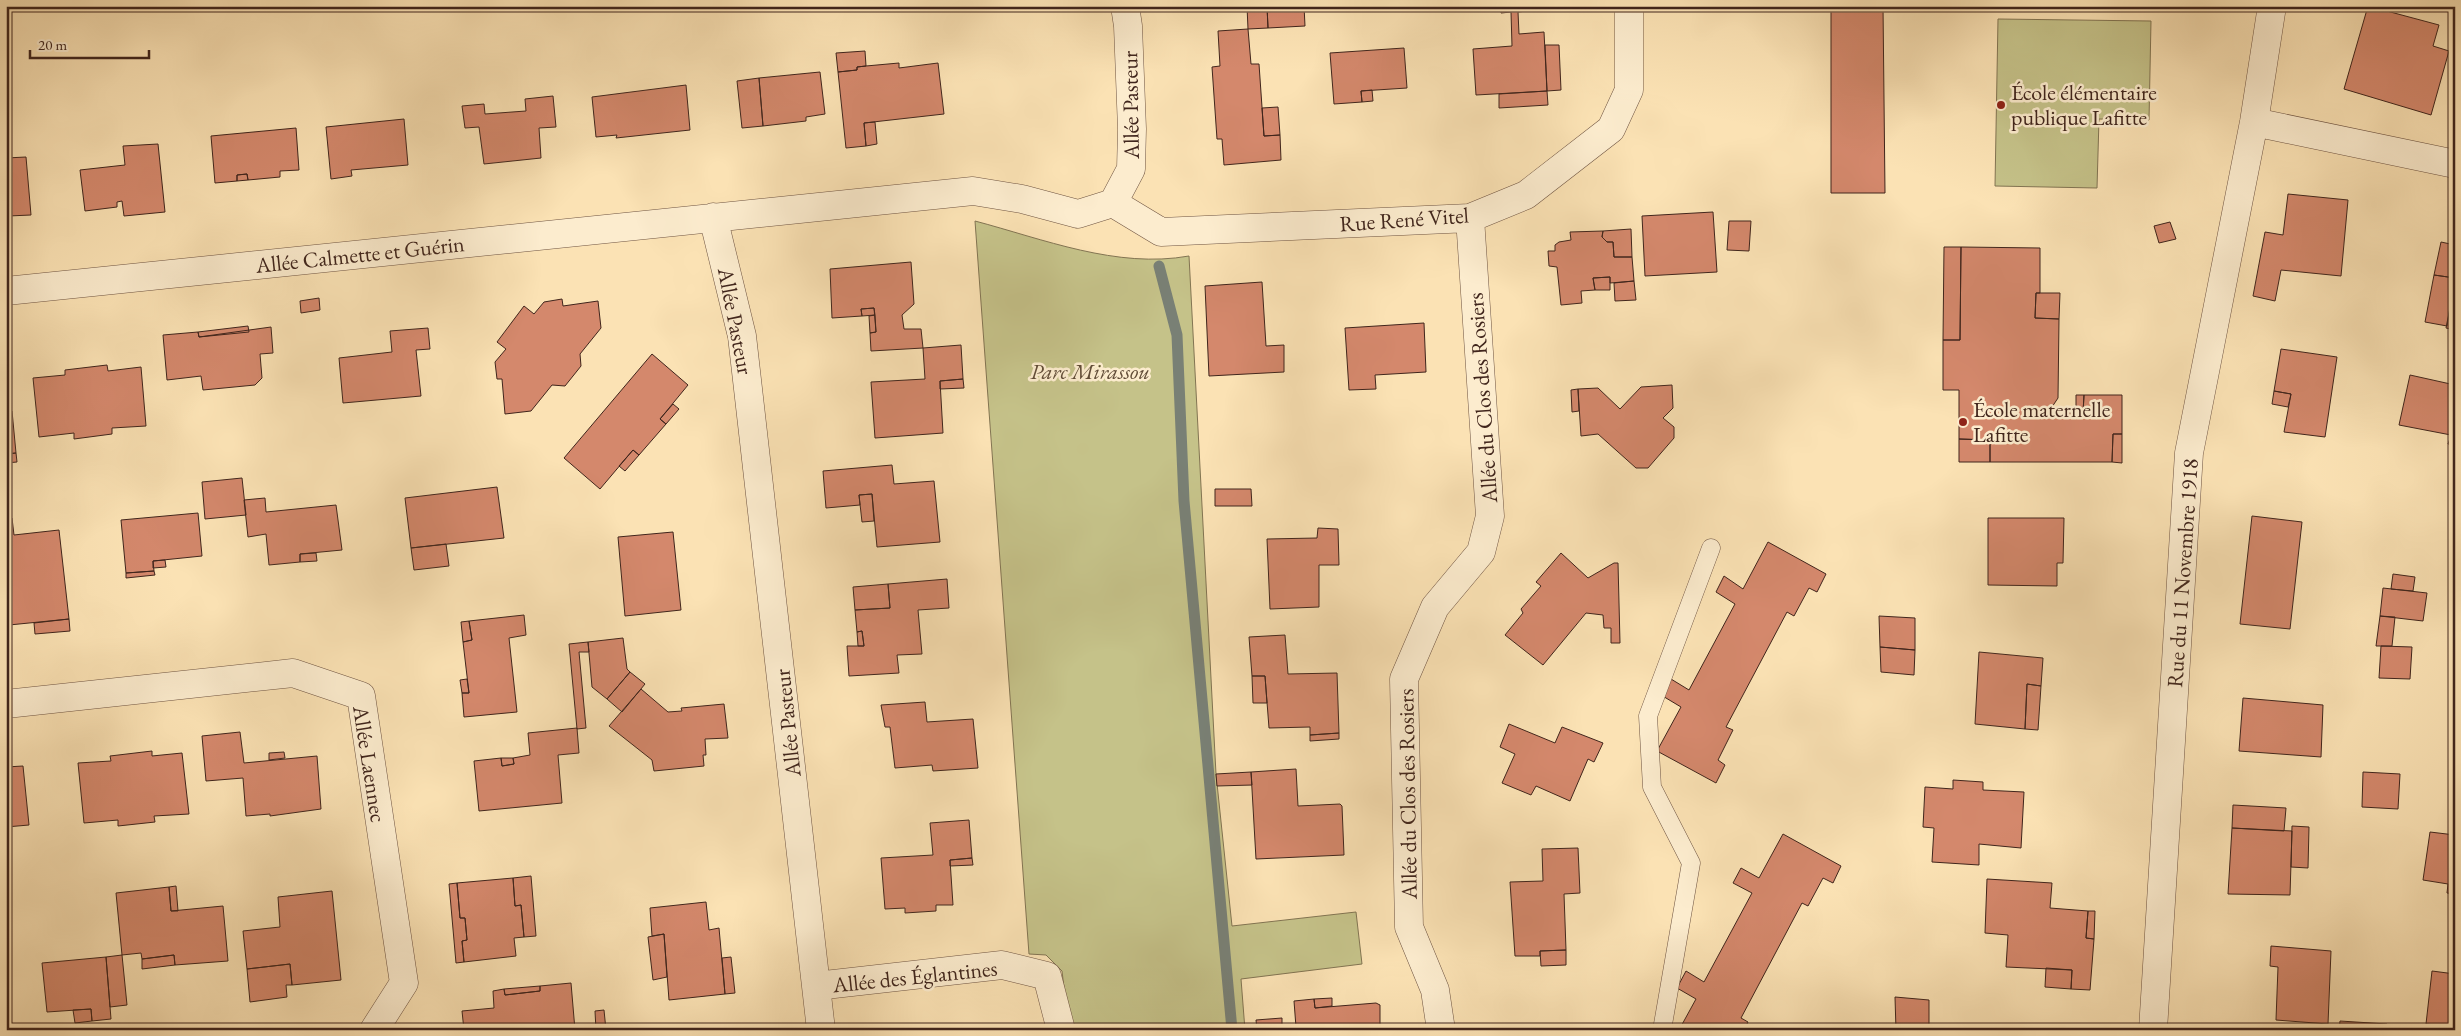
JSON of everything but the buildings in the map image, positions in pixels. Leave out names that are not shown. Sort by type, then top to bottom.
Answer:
[{"type":"street","name":"Allée Pasteur","points":[[1112,204],[1131,169],[1132,129],[1125,6]]},
{"type":"street","name":"Rue René Vitel","points":[[1112,204],[1161,232],[1470,218],[1526,195],[1611,129],[1629,90],[1629,6]]},
{"type":"street","name":"Rue du 11 Novembre 1918","points":[[2153,1030],[2189,453],[2254,122],[2272,6]]},
{"type":"street","points":[[2254,122],[2455,164]]},
{"type":"street","points":[[713,217],[973,191],[1022,199],[1078,214],[1112,204]]},
{"type":"street","name":"Allée Pasteur","points":[[713,217],[742,336],[821,1030]]},
{"type":"street","name":"Allée Calmette et Guérin","points":[[6,291],[713,217]]},
{"type":"street","name":"Allée du Clos des Rosiers","points":[[1441,1030],[1435,990],[1409,927],[1404,679],[1435,607],[1481,552],[1490,516],[1470,218]]},
{"type":"street","name":"Allée Laennec","points":[[6,704],[293,673],[361,696],[404,983],[374,1030]]},
{"type":"street","name":"Allée des Églantines","points":[[816,986],[1002,966],[1047,976],[1061,1030]]},
{"type":"lane","points":[[1662,1030],[1691,863],[1652,787],[1648,716],[1711,548]]},
{"type":"green space","points":[[1998,19],[2151,21],[2149,120],[2099,119],[2097,188],[1995,186]]},
{"type":"green space","name":"Parc Mirassou","points":[[975,221],[1080,250],[1108,255],[1135,259],[1189,256],[1216,774],[1232,926],[1356,912],[1362,964],[1241,979],[1245,1030],[1069,1030],[1062,971],[1046,955],[1029,954]]},
{"type":"waterway","points":[[1159,266],[1177,335],[1184,501],[1232,1030]]},
{"type":"place","name":"École élémentaire publique Lafitte","points":[[2001,105]]},
{"type":"place","name":"École maternelle Lafitte","points":[[1963,422]]}]
